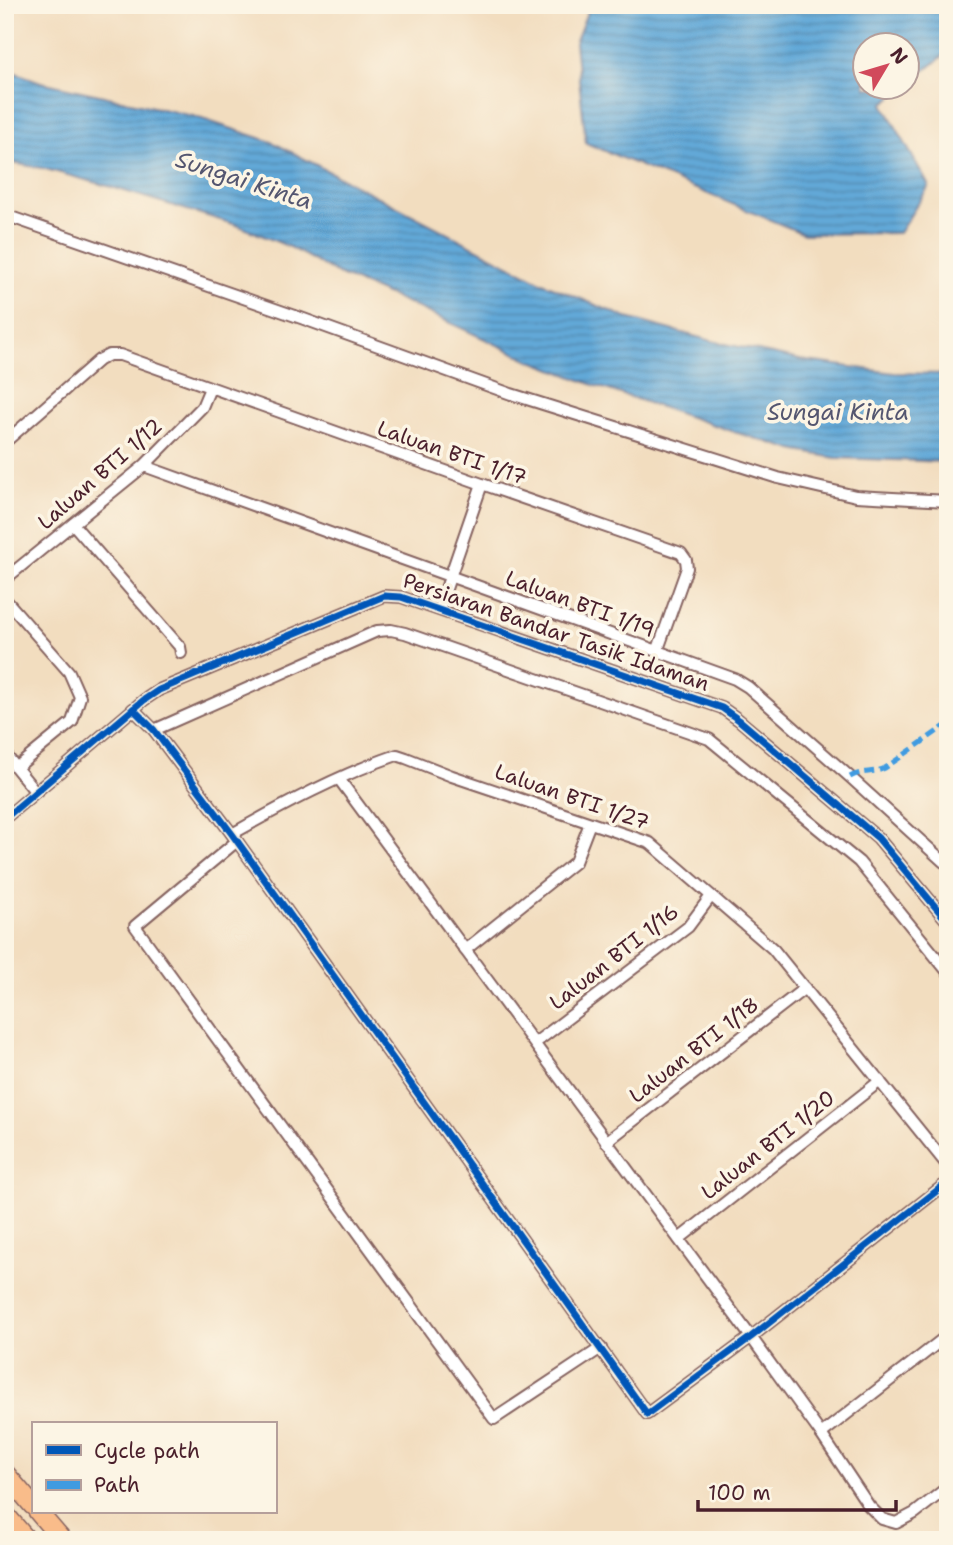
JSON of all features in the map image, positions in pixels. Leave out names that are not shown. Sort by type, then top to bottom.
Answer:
[{"type":"main road","points":[[5,1473],[32,1505]]},
{"type":"main road","points":[[5,1514],[27,1540]]},
{"type":"main road","points":[[40,1514],[62,1540]]},
{"type":"street","points":[[5,215],[301,317],[511,394],[778,478],[856,496],[948,501]]},
{"type":"street","name":"Laluan BTI 1/17","points":[[5,442],[99,359],[120,355],[681,553],[687,568],[657,652]]},
{"type":"street","name":"Laluan BTI 1/12","points":[[5,579],[144,466],[202,407],[210,388]]},
{"type":"street","name":"Laluan BTI 1/19","points":[[144,466],[735,679],[748,687],[947,862]]},
{"type":"street","points":[[439,609],[482,484]]},
{"type":"street","points":[[73,524],[180,647],[181,653]]},
{"type":"street","name":"Persiaran Bandar Tasik Idaman","points":[[5,818],[159,690],[384,596],[401,597],[722,708],[878,838],[948,922]]},
{"type":"street","points":[[5,599],[69,672],[80,697],[72,722],[17,767]]},
{"type":"street","points":[[153,730],[377,631],[405,633],[709,739],[859,862],[948,972]]},
{"type":"street","points":[[133,709],[153,730],[235,838],[648,1414],[948,1182]]},
{"type":"street","points":[[5,754],[35,791]]},
{"type":"street","name":"Laluan BTI 1/27","points":[[601,1348],[494,1419],[135,926],[235,838],[275,810],[397,755],[650,843],[774,949],[948,1166]]},
{"type":"street","points":[[340,779],[751,1337],[869,1506],[882,1519],[896,1522],[915,1513],[948,1486]]},
{"type":"street","points":[[465,950],[575,862],[590,823]]},
{"type":"street","name":"Laluan BTI 1/16","points":[[535,1043],[688,927],[711,896]]},
{"type":"street","name":"Laluan BTI 1/18","points":[[606,1142],[805,988]]},
{"type":"street","name":"Laluan BTI 1/20","points":[[679,1239],[880,1081]]},
{"type":"street","points":[[821,1434],[948,1335]]},
{"type":"water","points":[[590,5],[948,5],[948,52],[922,73],[922,32],[852,32],[852,102],[886,102],[883,104],[929,186],[899,233],[804,234],[586,143],[575,43]]},
{"type":"water","name":"Sungai Kinta","points":[[5,69],[41,82],[193,116],[272,142],[545,284],[627,318],[712,341],[800,360],[894,373],[948,374],[948,462],[836,458],[797,451],[741,434],[591,384],[532,361],[408,303],[338,274],[290,247],[237,225],[42,168],[5,162]]},
{"type":"marked path","points":[[850,777],[885,768],[948,724]]},
{"type":"cycle path","points":[[5,818],[159,690],[384,596],[401,597],[722,708],[878,838],[948,922]]},
{"type":"cycle path","points":[[133,709],[154,730],[232,834],[647,1414],[751,1337],[948,1182]]}]
